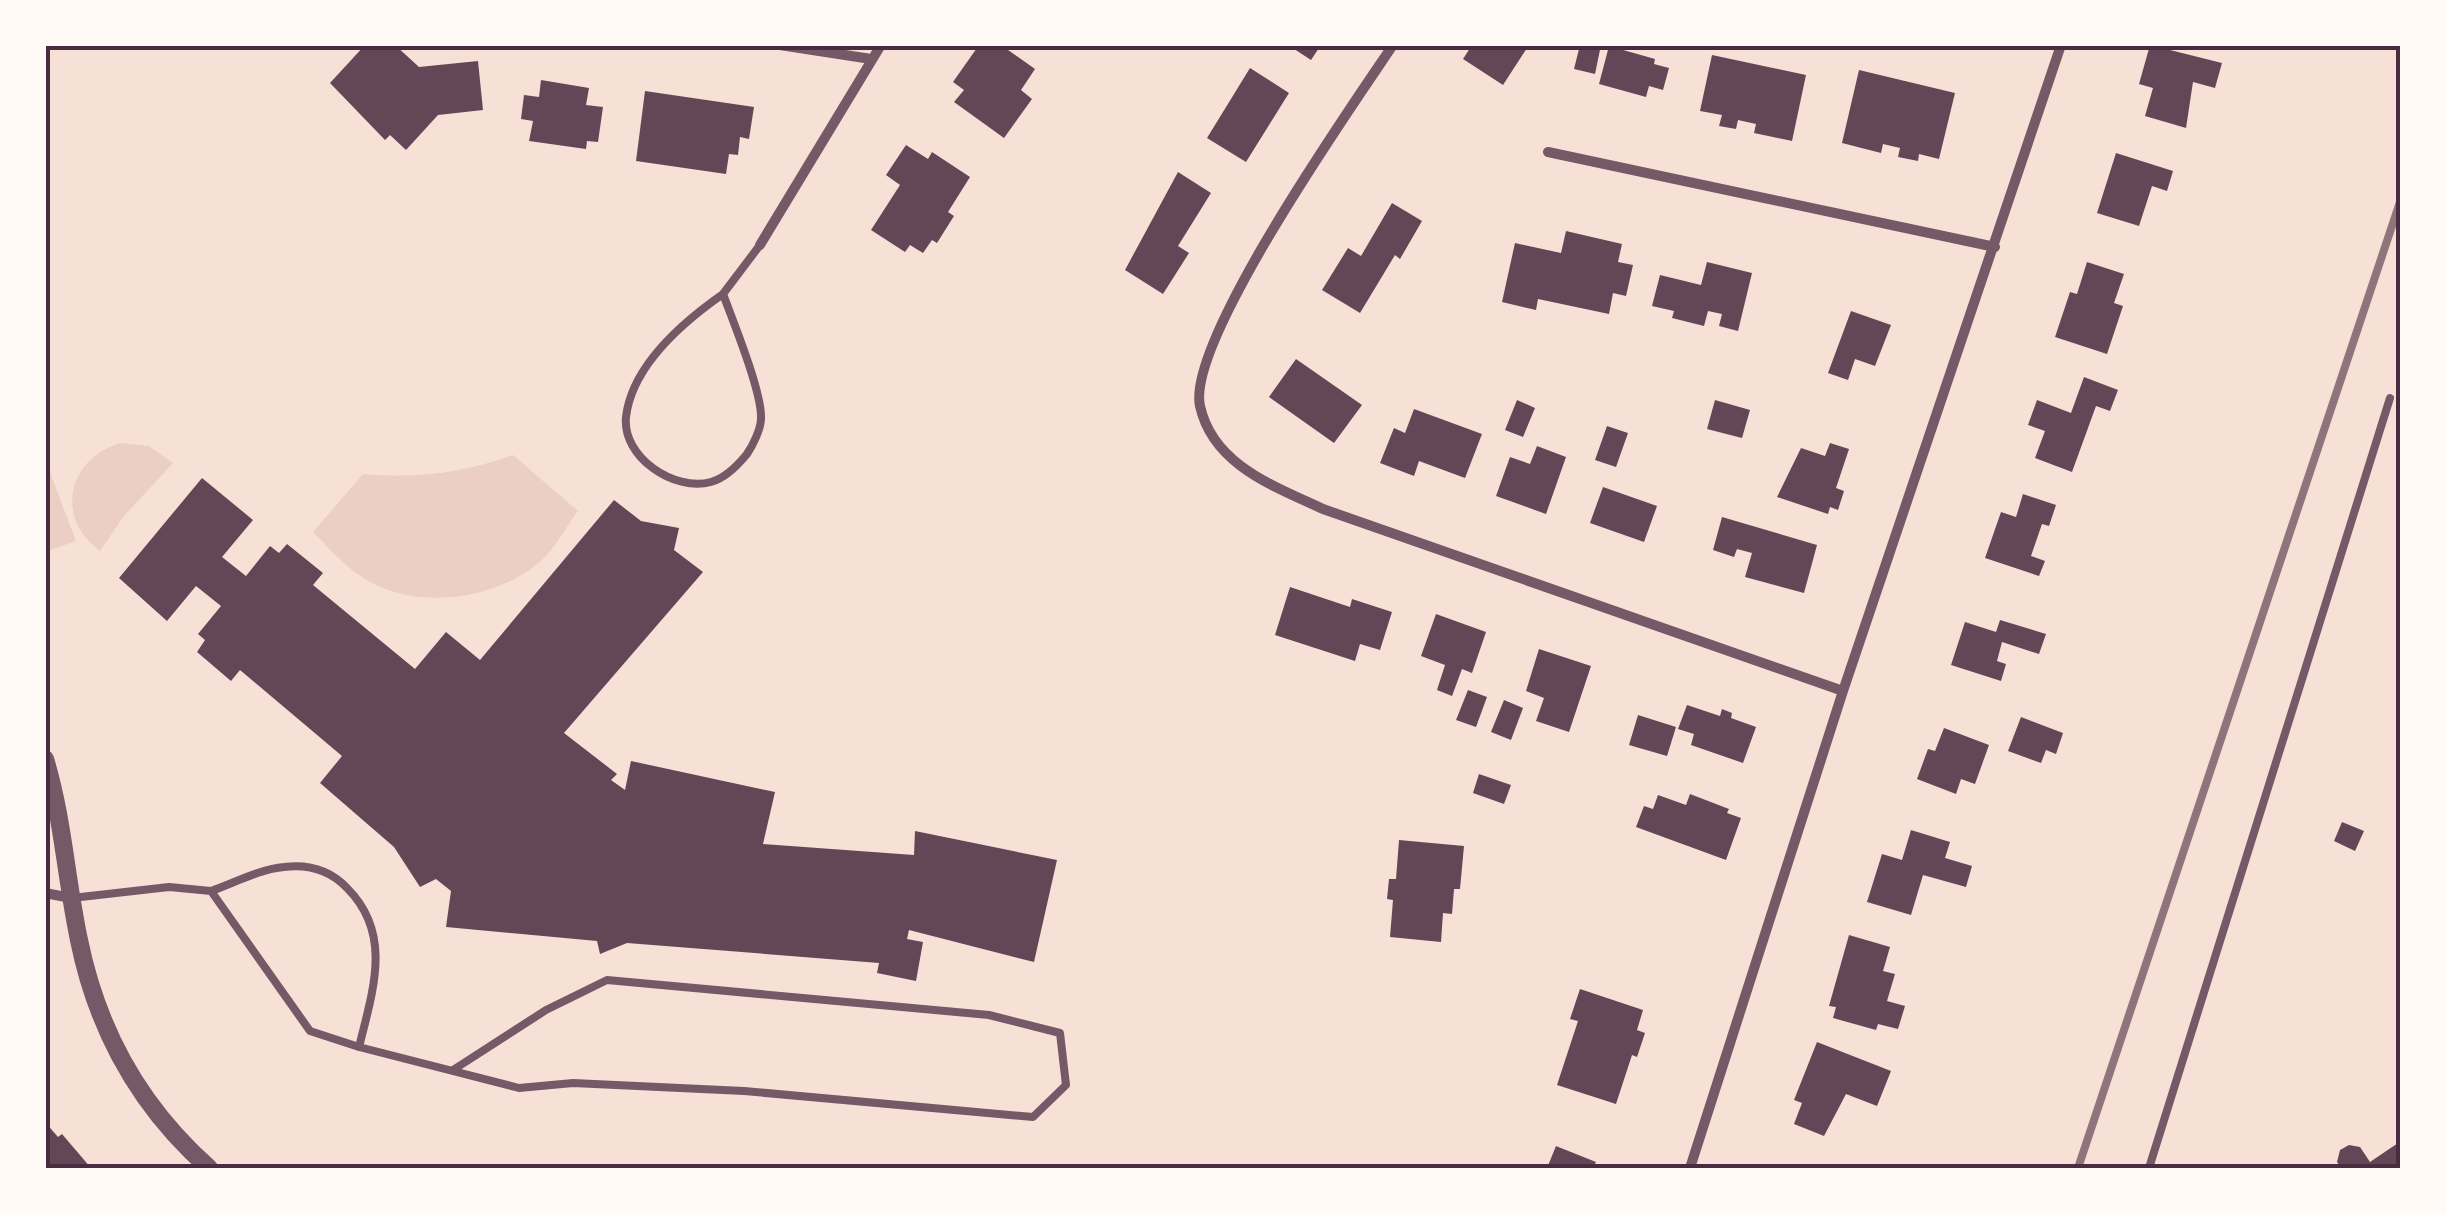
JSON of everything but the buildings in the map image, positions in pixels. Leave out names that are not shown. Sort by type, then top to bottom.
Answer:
[{"type":"street","points":[[780,45],[871,59]]},
{"type":"street","points":[[760,245],[881,45]]},
{"type":"street","points":[[1393,45],[1255,261],[1208,350],[1199,404],[1220,450],[1257,478],[1323,509],[1843,691]]},
{"type":"street","points":[[1690,1168],[1843,691],[2061,45]]},
{"type":"street","points":[[1548,152],[1995,248]]},
{"type":"street","points":[[45,759],[57,799],[72,898],[98,1013],[129,1078],[210,1168]]},
{"type":"street","points":[[45,893],[72,898]]},
{"type":"lane","points":[[723,294],[744,347],[761,418],[752,447],[737,467],[710,482],[668,478],[631,446],[626,420],[631,396],[658,352],[682,325],[723,294],[760,245]]},
{"type":"lane","points":[[2150,1168],[2390,398]]},
{"type":"lane","points":[[72,898],[169,888],[211,891],[280,866],[311,866],[337,878],[370,914],[376,930],[372,988],[359,1047]]},
{"type":"lane","points":[[211,891],[310,1031],[518,1088],[573,1083],[744,1092],[1033,1117],[1066,1085],[1060,1033],[989,1014],[607,980],[546,1010],[453,1070]]},
{"type":"shaded area","points":[[120,443],[149,446],[173,463],[124,516],[100,551],[76,522],[73,491],[88,462]]},
{"type":"shaded area","points":[[513,455],[578,511],[546,556],[507,583],[459,596],[409,596],[365,579],[313,532],[363,474],[439,473]]},
{"type":"shaded area","points":[[45,459],[76,541],[45,552]]},
{"type":"railway","points":[[2078,1168],[2401,199]]}]
